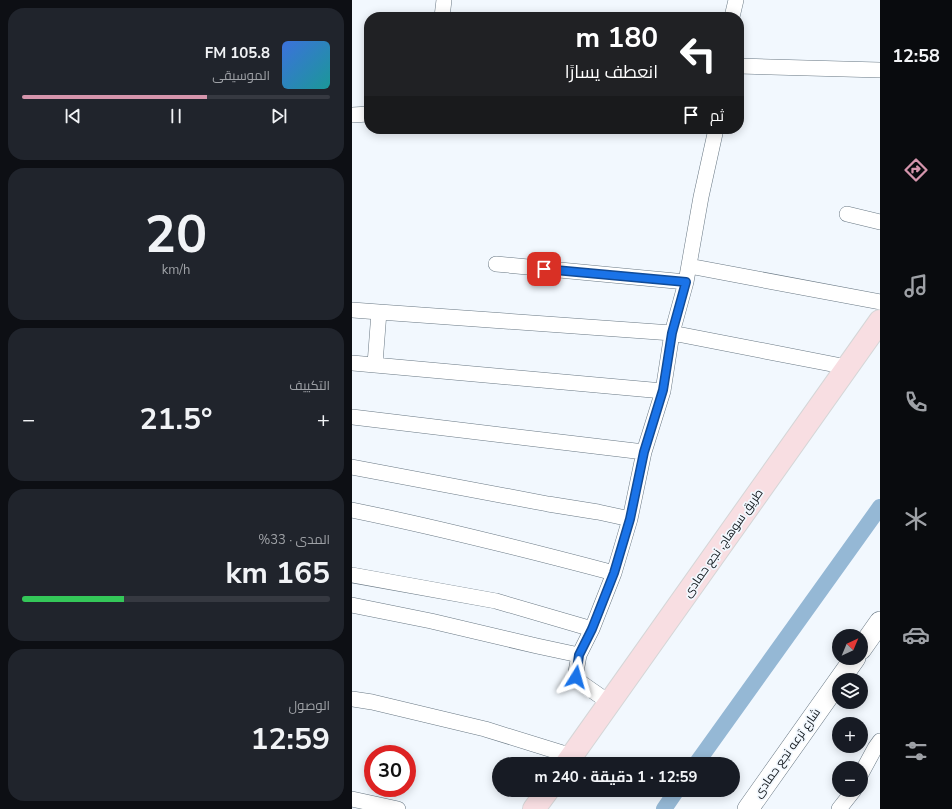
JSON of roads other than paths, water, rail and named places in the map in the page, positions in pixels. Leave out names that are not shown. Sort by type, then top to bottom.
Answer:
[{"type":"main road","name":"طريق سوهاج, نجع حمادى","points":[[571,757],[880,321]]},
{"type":"main road","points":[[534,809],[543,797]]},
{"type":"street","points":[[443,12],[444,0]]},
{"type":"street","points":[[733,12],[736,0]]},
{"type":"street","points":[[744,66],[880,70]]},
{"type":"street","points":[[352,115],[364,114]]},
{"type":"street","points":[[610,703],[577,680],[576,672],[579,655],[592,629],[614,573],[630,519],[644,452],[663,390],[672,333],[686,282],[702,190],[715,134]]},
{"type":"street","points":[[847,214],[880,222]]},
{"type":"street","points":[[496,264],[686,282]]},
{"type":"street","points":[[689,266],[880,302]]},
{"type":"street","points":[[352,310],[672,333],[847,367]]},
{"type":"street","points":[[375,364],[379,312]]},
{"type":"street","points":[[352,363],[663,390]]},
{"type":"street","points":[[352,417],[644,452]]},
{"type":"street","points":[[352,467],[630,519]]},
{"type":"street","points":[[352,510],[553,556],[614,573]]},
{"type":"street","points":[[352,574],[496,601],[592,629]]},
{"type":"street","points":[[352,605],[431,621],[579,655]]},
{"type":"street","points":[[868,639],[880,622]]},
{"type":"street","name":"شارع ترعه نجع حمادى","points":[[748,809],[849,665]]},
{"type":"street","points":[[352,699],[372,702],[485,729],[561,757]]},
{"type":"street","points":[[868,761],[880,741]]},
{"type":"street","points":[[839,809],[848,797]]},
{"type":"street","points":[[849,809],[852,797]]},
{"type":"street","points":[[352,799],[398,809]]},
{"type":"waterway","points":[[701,757],[880,507]]},
{"type":"waterway","points":[[664,809],[672,797]]}]
